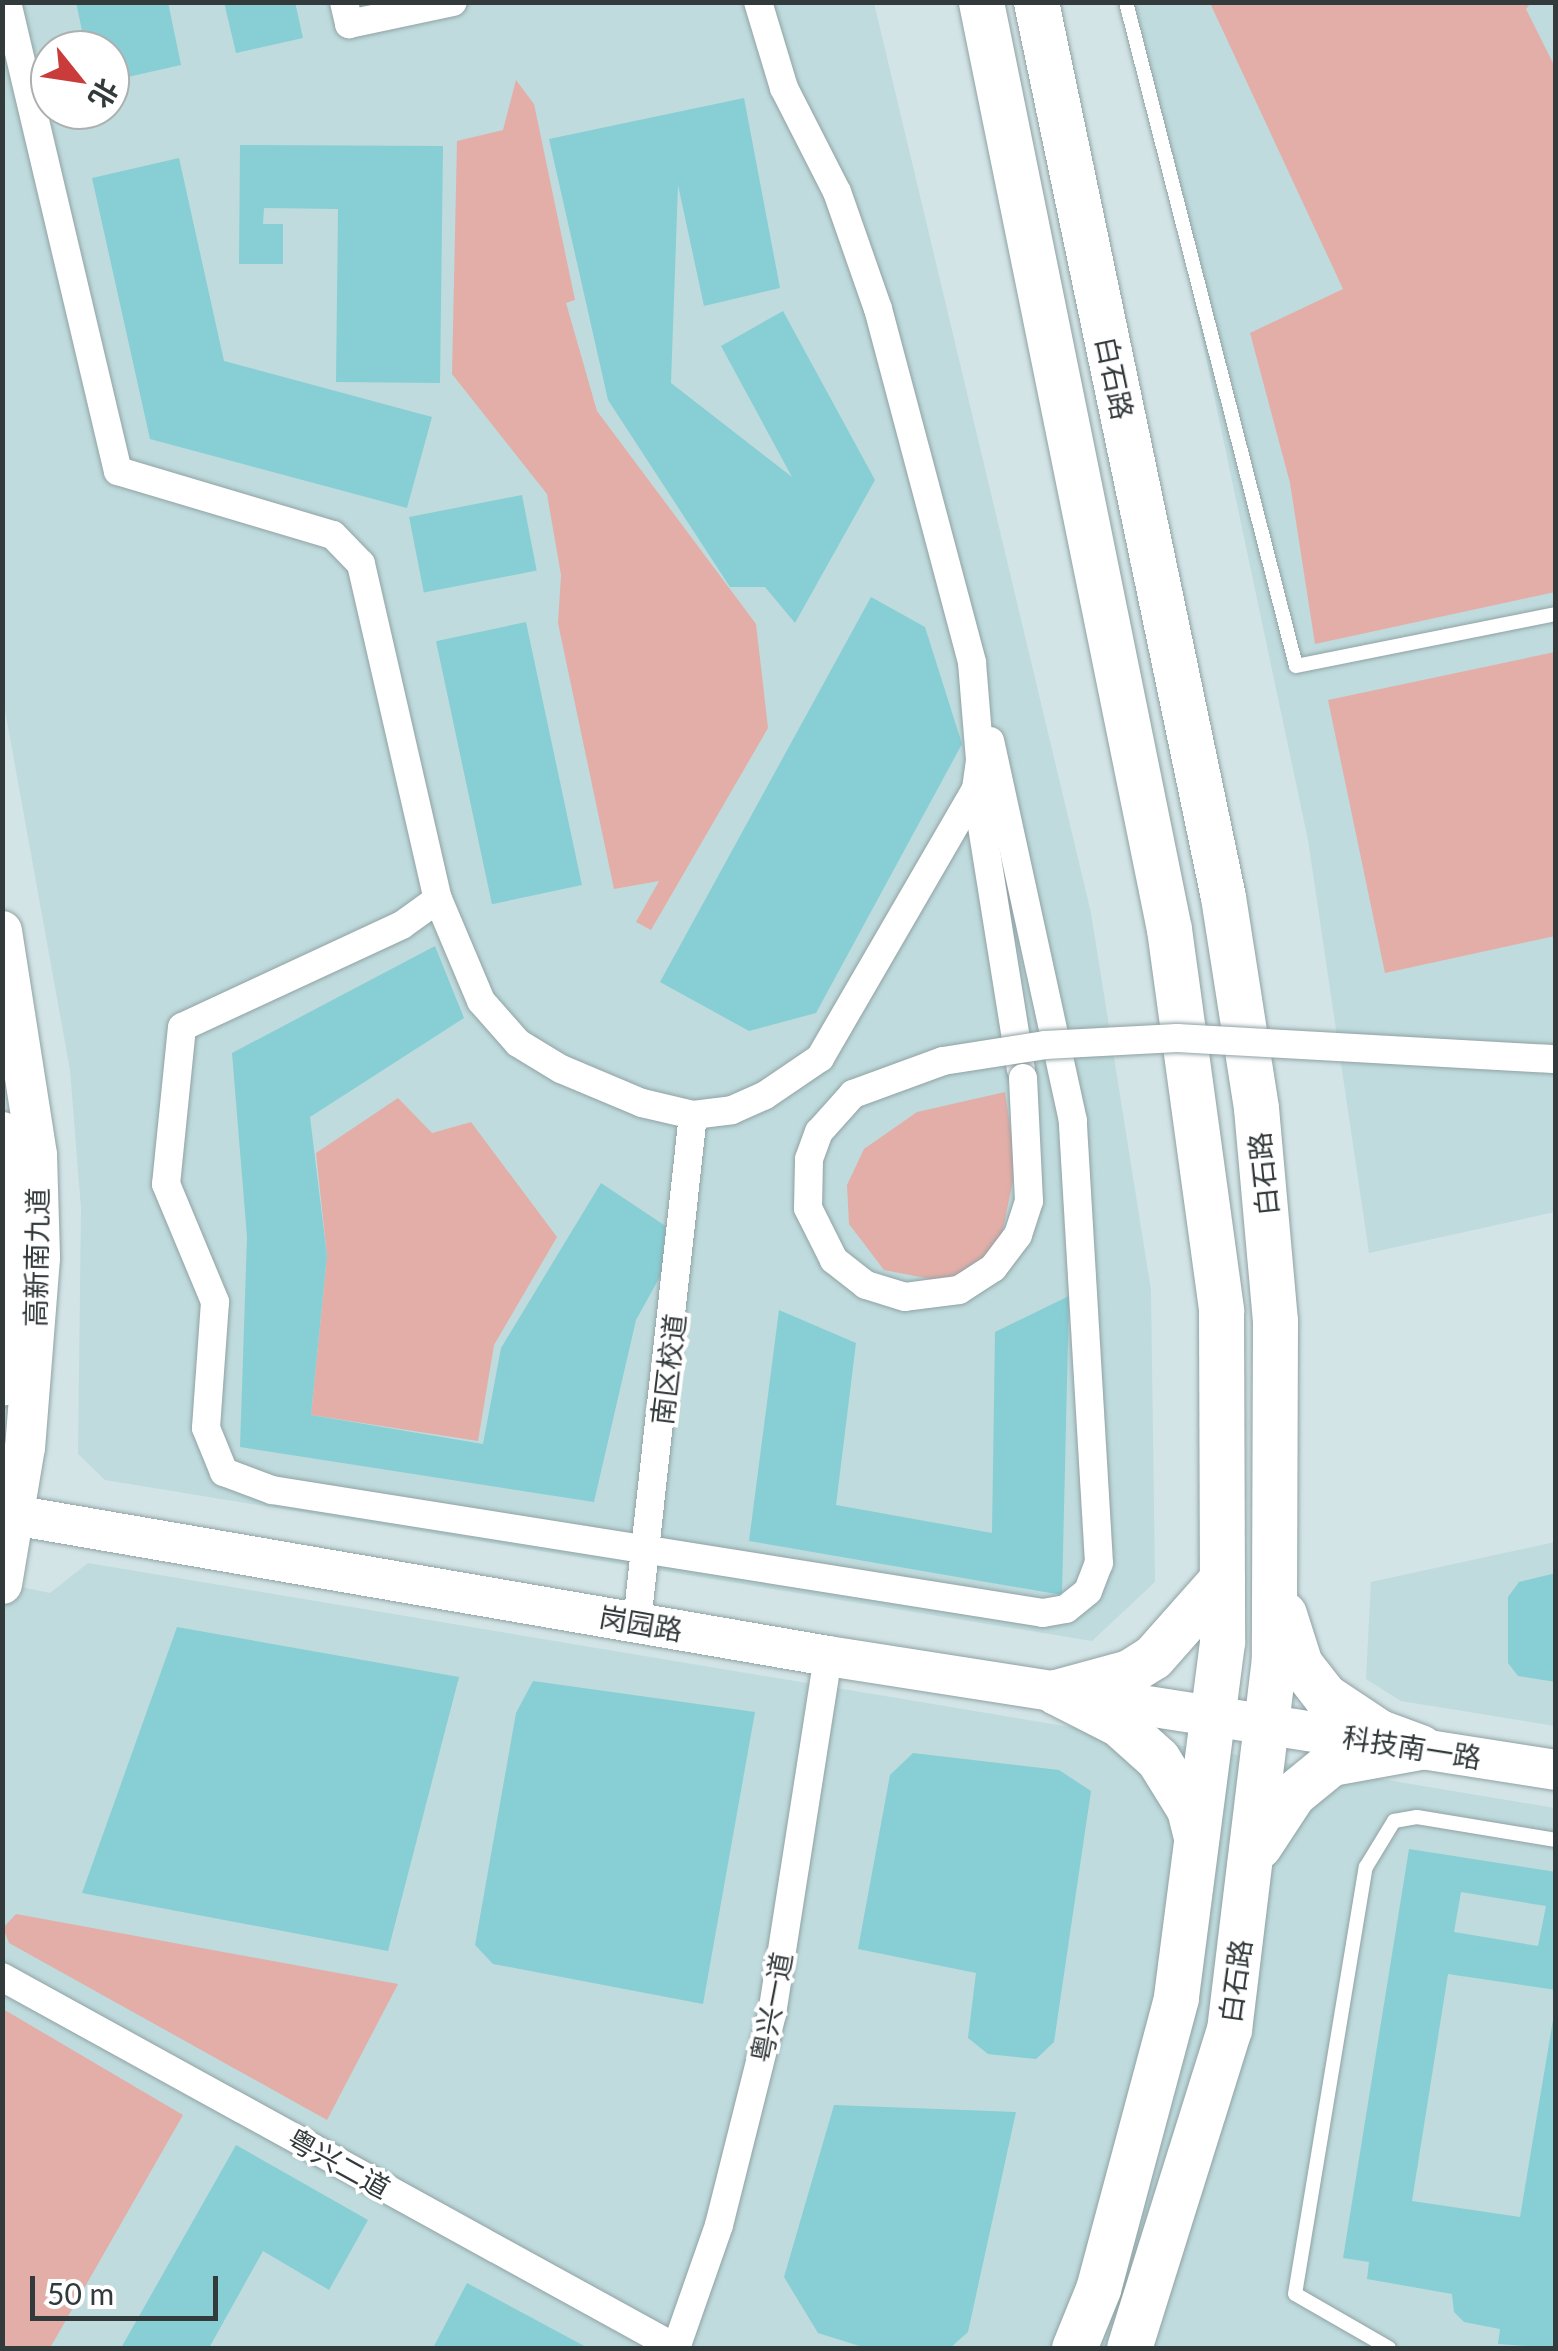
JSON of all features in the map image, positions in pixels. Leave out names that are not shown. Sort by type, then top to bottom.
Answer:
[{"type":"main road","name":"白石路","points":[[981,2],[1184,1017],[1222,1310],[1222,1579],[1216,1717],[1173,2022],[1098,2289],[1074,2348]]},
{"type":"main road","name":"白石路","points":[[1036,2],[1223,897],[1256,1108],[1275,1320],[1277,1588],[1268,1727],[1229,2028],[1129,2348]]},
{"type":"main road","points":[[1056,1692],[1129,1672],[1153,1657],[1222,1579]]},
{"type":"main road","points":[[1277,1588],[1290,1638],[1313,1684],[1378,1732],[1420,1747]]},
{"type":"main road","points":[[1056,1692],[1119,1724],[1158,1759],[1189,1809],[1198,1844]]},
{"type":"main road","points":[[1251,1861],[1292,1794],[1331,1763],[1420,1747]]},
{"type":"street","points":[[7,2],[118,471],[333,535],[360,564],[438,899],[481,1001],[518,1043],[642,1104],[692,1114],[764,1096],[820,1058],[976,789]]},
{"type":"street","points":[[344,2],[350,24],[453,2]]},
{"type":"street","points":[[438,899],[402,925],[182,1026],[166,1184],[215,1302],[206,1428],[212,1453],[224,1472],[272,1490],[1044,1613],[1066,1609],[1088,1591],[1099,1563],[1073,1121],[972,662],[878,309],[836,192],[779,74],[758,2]]},
{"type":"street","points":[[972,662],[981,740],[976,789],[983,856],[1013,1022],[1016,1041],[1019,1059],[1022,1078],[1029,1201],[1007,1253],[975,1282],[922,1298],[885,1293],[834,1260],[813,1226],[806,1185],[809,1159],[826,1122],[876,1081],[980,1054],[1013,1050],[1029,1047],[1045,1045],[1132,1039],[1556,1060]]},
{"type":"street","name":"高新南九道","points":[[2,931],[37,1156],[40,1258],[2,1584]]},
{"type":"street","name":"南区校道","points":[[636,1622],[692,1114]]},
{"type":"street","name":"高新南九道","points":[[2,1132],[9,1258],[2,1386]]},
{"type":"street","name":"岗园路","points":[[9,1514],[828,1656],[1268,1727]]},
{"type":"street","name":"粤兴一道","points":[[676,2348],[719,2225],[772,2014],[828,1656]]},
{"type":"street","name":"科技南一路","points":[[1268,1727],[1556,1770]]},
{"type":"street","name":"粤兴二道","points":[[2,1977],[676,2348]]},
{"type":"lane","points":[[1126,2],[1296,666],[1556,614]]},
{"type":"lane","points":[[1389,2348],[1295,2294],[1366,1867],[1394,1821],[1417,1817],[1556,1840]]},
{"type":"shaded area","points":[[2,3],[874,3],[1091,913],[1151,1290],[1155,1582],[1092,1641],[105,1480],[78,1454],[81,1208],[70,1070],[3,699]]},
{"type":"shaded area","points":[[1131,3],[1555,3],[1555,1212],[1369,1253],[1308,840]]},
{"type":"shaded area","points":[[1210,3],[1531,3],[1526,9],[1556,69],[1555,592],[1315,644],[1290,483],[1250,333],[1343,289]]},
{"type":"shaded area","points":[[516,80],[534,104],[575,300],[566,303],[597,411],[756,624],[768,728],[651,930],[636,922],[659,881],[614,889],[558,623],[561,575],[547,494],[452,374],[457,141],[503,130]]},
{"type":"shaded area","points":[[1555,652],[1555,936],[1385,973],[1328,700]]},
{"type":"shaded area","points":[[1005,1092],[1016,1166],[1002,1234],[978,1265],[941,1281],[884,1270],[849,1224],[847,1185],[864,1149],[917,1112]]},
{"type":"shaded area","points":[[398,1098],[432,1133],[471,1122],[557,1237],[494,1345],[478,1441],[311,1415],[327,1256],[316,1153]]},
{"type":"shaded area","points":[[1555,1542],[1555,1726],[1401,1701],[1366,1679],[1371,1582]]},
{"type":"shaded area","points":[[88,1563],[1555,1808],[1555,2348],[3,2348],[2,1583],[50,1593]]},
{"type":"shaded area","points":[[16,1914],[398,1984],[327,2120],[9,1943],[3,1928]]},
{"type":"shaded area","points":[[3,2009],[183,2115],[50,2348],[3,2348]]},
{"type":"building","points":[[76,2],[168,2],[181,65],[130,76],[130,30],[82,30]]},
{"type":"building","points":[[224,2],[295,2],[303,38],[236,53]]},
{"type":"building","points":[[744,98],[780,288],[704,306],[678,185],[671,383],[792,477],[721,346],[783,311],[875,480],[795,623],[765,587],[730,587],[608,400],[549,139]]},
{"type":"building","points":[[240,145],[443,146],[440,383],[336,382],[338,209],[264,208],[263,224],[283,224],[283,264],[239,264]]},
{"type":"building","points":[[179,158],[224,361],[432,417],[407,508],[150,439],[92,178]]},
{"type":"building","points":[[522,495],[537,571],[424,593],[409,517]]},
{"type":"building","points":[[871,597],[925,627],[962,744],[816,1013],[749,1031],[660,982]]},
{"type":"building","points":[[526,622],[582,885],[492,904],[436,641]]},
{"type":"building","points":[[435,946],[464,1018],[310,1117],[327,1256],[311,1415],[483,1444],[501,1348],[601,1183],[682,1237],[636,1320],[594,1502],[240,1447],[247,1237],[232,1053]]},
{"type":"building","points":[[1069,1296],[1062,1595],[749,1541],[779,1310],[856,1343],[836,1505],[992,1533],[995,1332]]},
{"type":"building","points":[[1556,1573],[1556,1682],[1518,1676],[1508,1663],[1508,1597],[1519,1582]]},
{"type":"building","points":[[177,1627],[459,1677],[388,1951],[82,1893]]},
{"type":"building","points":[[533,1681],[755,1712],[703,2004],[493,1964],[475,1945],[516,1713]]},
{"type":"building","points":[[913,1753],[1059,1770],[1091,1791],[1054,2042],[1036,2059],[988,2054],[968,2038],[976,1973],[858,1949],[890,1775]]},
{"type":"building","points":[[1409,1849],[1556,1872],[1556,1990],[1448,1974],[1412,2201],[1520,2217],[1556,2002],[1556,2348],[1498,2344],[1500,2329],[1464,2322],[1454,2312],[1452,2294],[1367,2279],[1369,2262],[1343,2258]],"holes":[[[1461,1892],[1546,1906],[1538,1946],[1454,1932]]]},
{"type":"building","points":[[834,2105],[1016,2112],[968,2332],[950,2348],[866,2348],[818,2333],[784,2277]]},
{"type":"building","points":[[236,2145],[368,2220],[329,2290],[263,2251],[209,2348],[121,2348]]},
{"type":"building","points":[[467,2283],[588,2348],[433,2348]]}]
